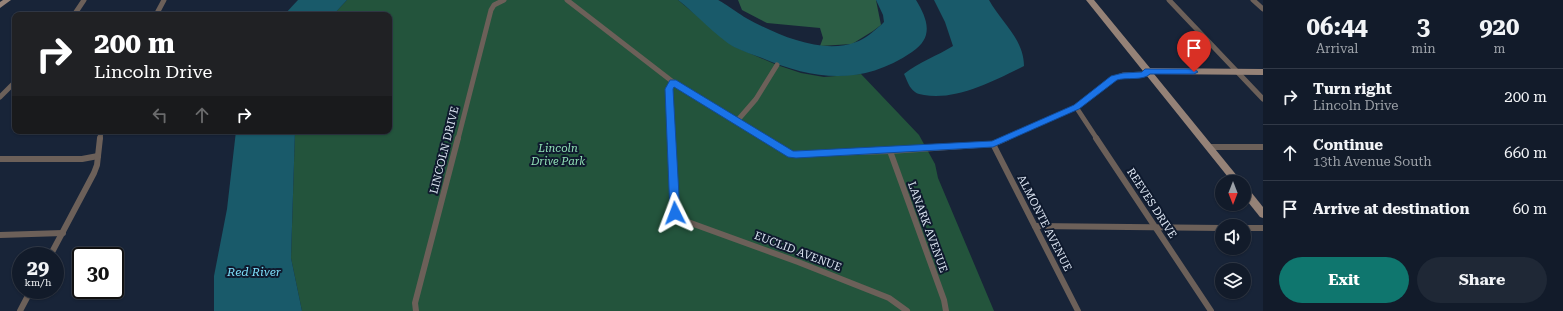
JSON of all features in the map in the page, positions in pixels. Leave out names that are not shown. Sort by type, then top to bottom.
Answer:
[{"type":"street","points":[[0,6],[7,0]]},
{"type":"street","points":[[76,12],[84,0]]},
{"type":"street","points":[[158,12],[164,0]]},
{"type":"street","name":"LINCOLN DRIVE","points":[[416,311],[415,303],[491,10],[494,5],[504,0]]},
{"type":"street","points":[[567,0],[673,82],[791,154],[890,151],[993,144],[1076,107],[1114,78],[1123,75],[1144,74],[1148,71],[1263,72]]},
{"type":"street","points":[[1090,0],[1231,175]]},
{"type":"street","points":[[1169,0],[1263,99]]},
{"type":"street","points":[[1253,0],[1263,9]]},
{"type":"street","points":[[737,120],[756,99],[777,65]]},
{"type":"street","name":"EUCLID AVENUE","points":[[673,82],[669,89],[675,213],[677,218],[798,262],[890,298],[907,311]]},
{"type":"street","points":[[0,97],[12,85]]},
{"type":"street","name":"REEVES DRIVE","points":[[1076,107],[1211,311]]},
{"type":"street","points":[[55,247],[94,173],[101,134]]},
{"type":"street","name":"ALMONTE AVENUE","points":[[993,144],[1078,311]]},
{"type":"street","points":[[1209,147],[1263,147]]},
{"type":"street","name":"LANARK AVENUE","points":[[890,151],[944,300],[946,311]]},
{"type":"street","points":[[0,159],[82,159],[98,156]]},
{"type":"street","points":[[1251,199],[1263,214]]},
{"type":"street","points":[[1035,226],[1215,228]]},
{"type":"street","points":[[1251,228],[1263,228]]},
{"type":"street","points":[[0,234],[63,233]]},
{"type":"street","points":[[20,311],[26,299]]},
{"type":"green space","name":"Lincoln Drive Park","points":[[347,0],[678,0],[733,46],[777,65],[801,73],[824,77],[861,74],[919,135],[935,164],[938,178],[994,311],[302,311],[291,258],[295,134],[392,134],[392,12],[336,12]]},
{"type":"green space","points":[[738,0],[876,0],[881,25],[852,44],[820,46],[823,38],[820,28],[767,23],[742,10]]},
{"type":"water","points":[[298,0],[347,0],[336,12],[287,12]]},
{"type":"water","points":[[678,0],[718,0],[746,18],[771,31],[814,45],[843,45],[859,41],[869,35],[884,22],[883,15],[876,0],[916,0],[924,14],[927,28],[924,40],[919,46],[893,63],[856,75],[819,75],[781,65],[734,47],[727,43]]},
{"type":"water","points":[[934,0],[989,0],[1016,39],[1023,56],[1024,66],[988,83],[962,92],[936,96],[916,93],[910,86],[904,74],[953,46],[945,22]]},
{"type":"water","name":"Red River","points":[[236,134],[295,134],[291,258],[302,311],[214,311],[214,276],[227,209]]},
{"type":"route","points":[[675,213],[669,89],[673,82],[791,154],[796,155],[985,146],[993,144],[1076,107],[1114,78],[1123,75],[1144,74],[1148,71],[1194,72]]}]
